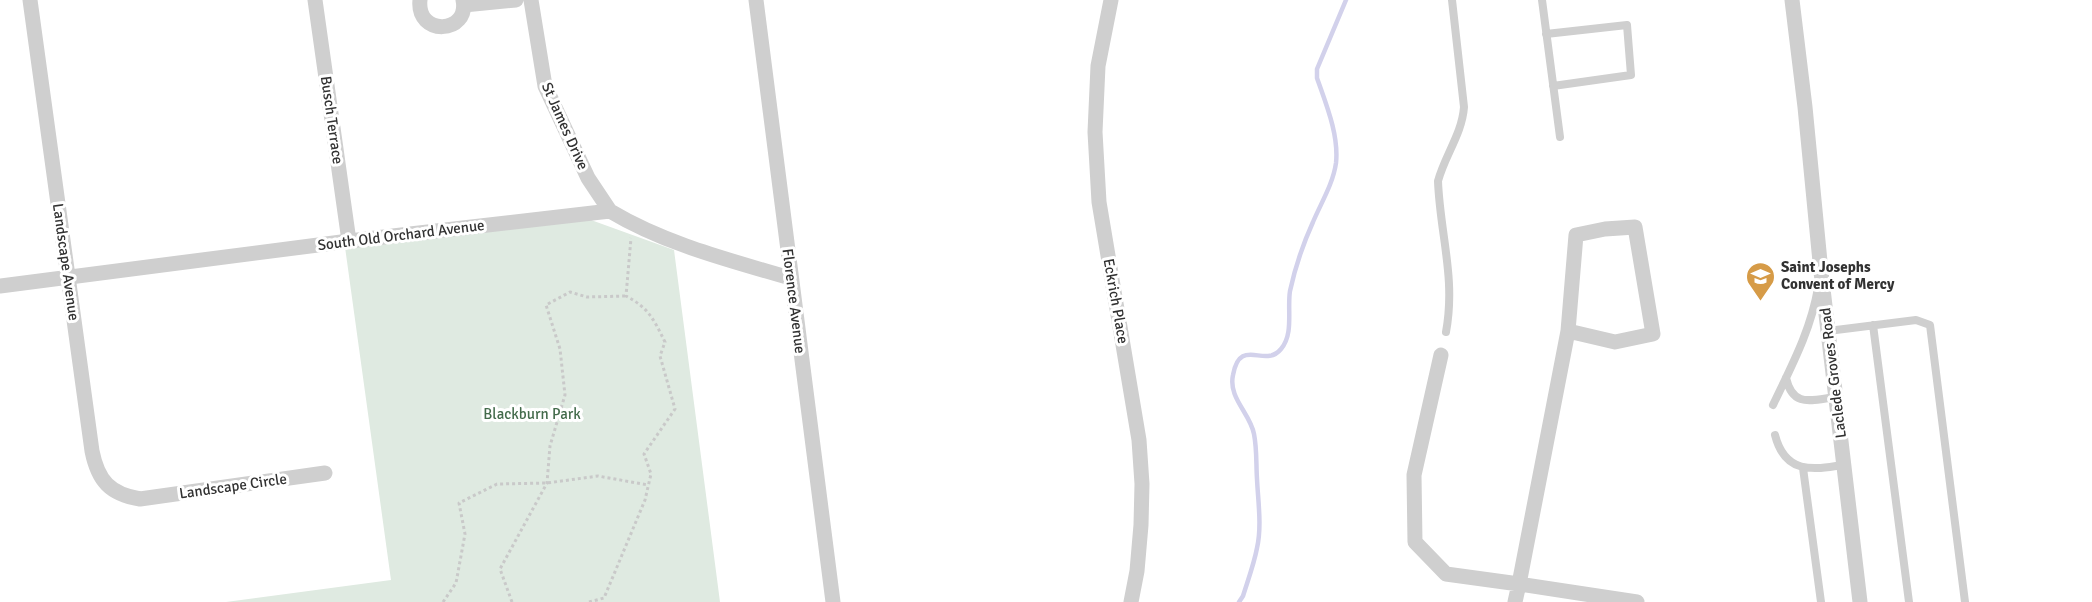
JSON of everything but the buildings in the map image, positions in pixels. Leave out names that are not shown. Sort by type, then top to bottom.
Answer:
[{"type":"street","name":"Landscape Avenue","points":[[30,0],[95,462],[104,482],[112,489],[125,496],[140,499]]},
{"type":"street","name":"Busch Terrace","points":[[315,0],[349,241]]},
{"type":"street","points":[[420,0],[423,17],[428,22],[441,27],[454,23],[460,18],[463,2],[516,0]]},
{"type":"street","name":"St James Drive","points":[[531,0],[545,86],[588,178],[610,211]]},
{"type":"street","name":"Florence Avenue","points":[[756,0],[833,602]]},
{"type":"street","name":"Eckrich Place","points":[[1111,0],[1098,66],[1095,132],[1099,202],[1140,451],[1141,525],[1137,571],[1131,602]]},
{"type":"street","name":"Laclede Groves Road","points":[[1792,0],[1860,602]]},
{"type":"street","name":"South Old Orchard Avenue","points":[[0,286],[349,241],[610,211]]},
{"type":"street","points":[[610,211],[633,225],[716,255],[790,278]]},
{"type":"street","points":[[1515,602],[1568,331],[1576,235],[1605,229],[1635,227],[1653,334],[1615,342],[1568,331]]},
{"type":"street","points":[[1441,355],[1414,475],[1414,542],[1446,574],[1637,602]]},
{"type":"street","name":"Landscape Circle","points":[[140,499],[326,473]]},
{"type":"lane","points":[[1446,332],[1450,281],[1438,181],[1442,165],[1463,122],[1464,106],[1452,0]]},
{"type":"lane","points":[[1542,0],[1560,137]]},
{"type":"lane","points":[[1546,34],[1627,25],[1631,75],[1553,86]]},
{"type":"lane","points":[[1773,405],[1814,312],[1821,272]]},
{"type":"lane","points":[[1828,331],[1916,321],[1930,325],[1965,602]]},
{"type":"lane","points":[[1873,325],[1909,602]]},
{"type":"lane","points":[[1786,378],[1789,390],[1802,400],[1836,396]]},
{"type":"lane","points":[[1775,435],[1783,455],[1803,468],[1815,469],[1844,465]]},
{"type":"lane","points":[[1803,468],[1821,602]]},
{"type":"path","points":[[626,296],[633,225]]},
{"type":"path","points":[[513,602],[500,569],[547,483],[550,446],[565,395],[560,349],[546,305],[570,292],[587,297],[626,296],[641,304],[653,317],[664,342],[660,356],[675,409],[644,454],[651,474],[645,500],[604,598],[589,602]]},
{"type":"path","points":[[442,602],[456,583],[465,534],[459,503],[497,484],[547,483],[598,476],[648,486]]},
{"type":"green space","name":"Blackburn Park","points":[[591,220],[674,250],[720,602],[226,602],[391,580],[345,247]]},
{"type":"waterway","points":[[1239,602],[1256,554],[1259,514],[1254,434],[1236,398],[1232,383],[1233,375],[1241,357],[1275,354],[1285,343],[1289,321],[1289,298],[1294,274],[1306,239],[1330,186],[1336,163],[1334,131],[1317,78],[1317,69],[1346,0]]},
{"type":"place","name":"Saint Josephs Convent of Mercy","points":[[1760,302]]}]
